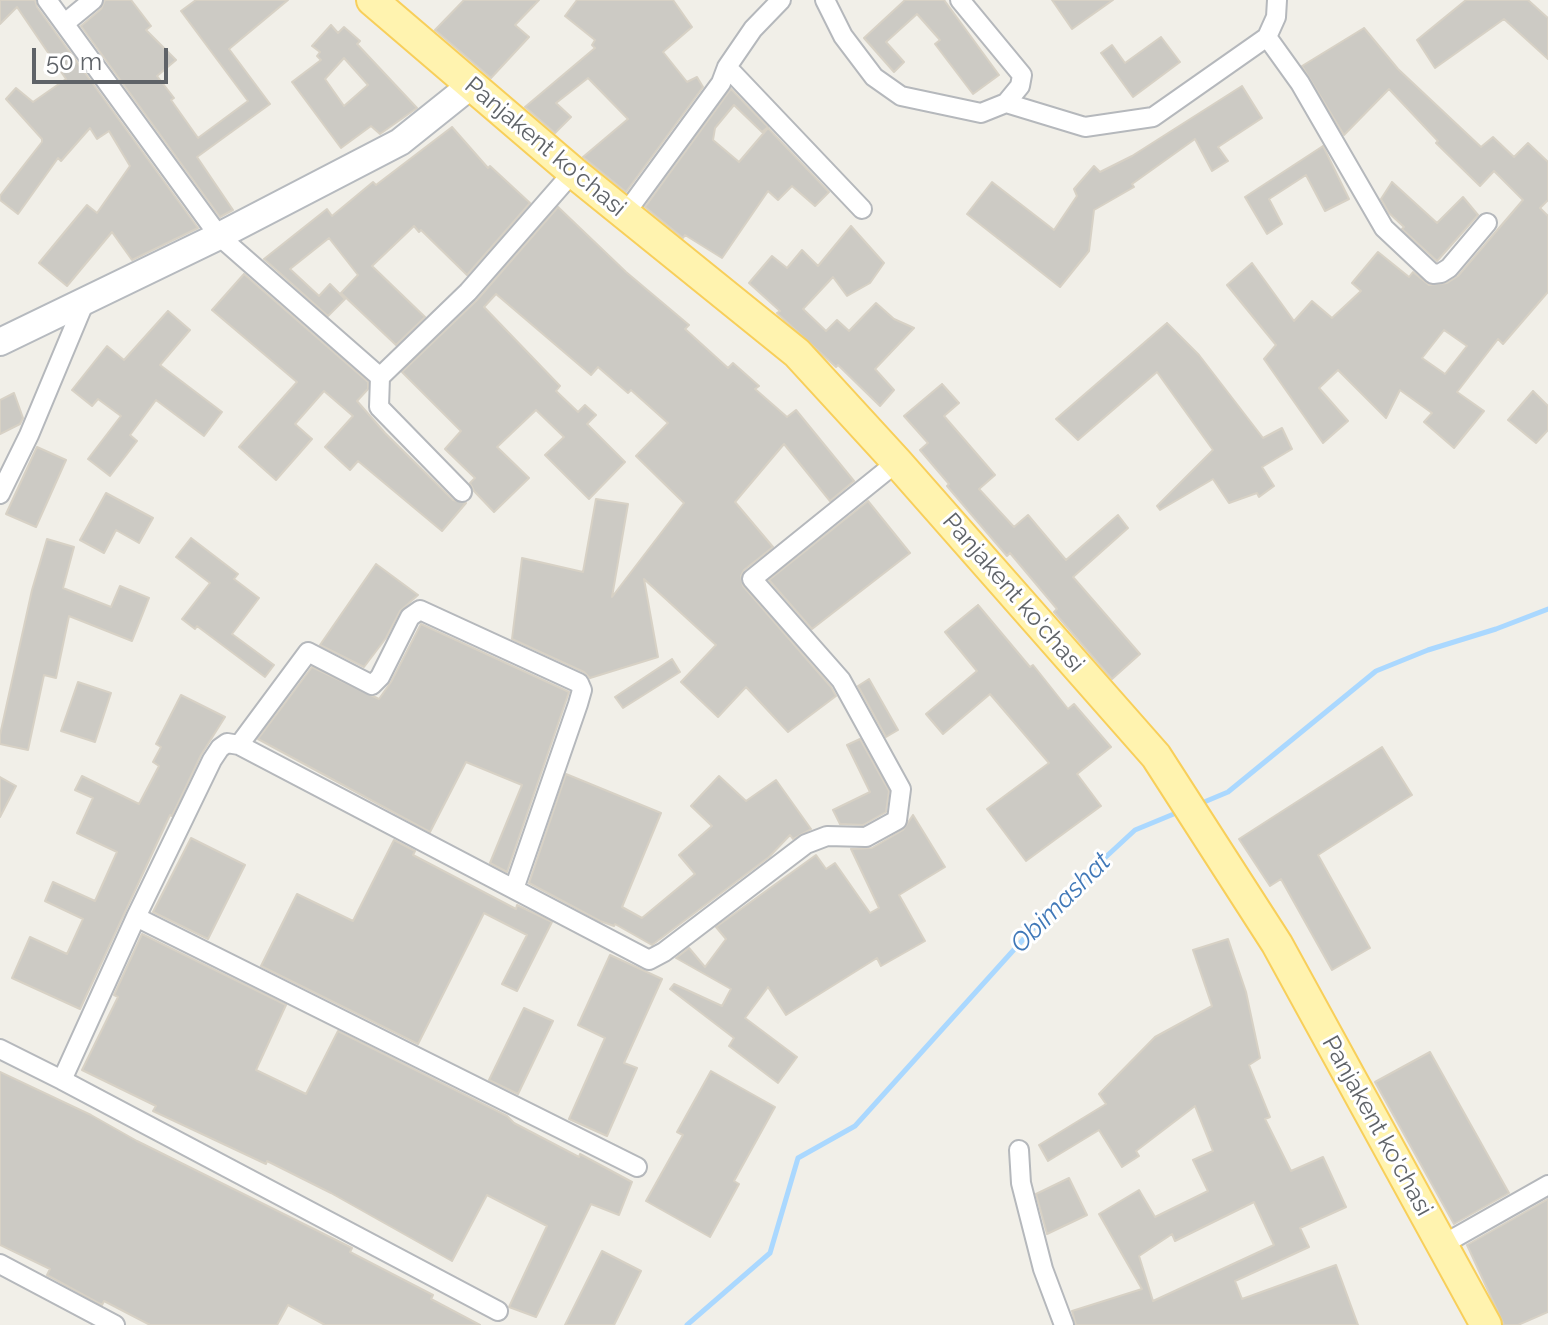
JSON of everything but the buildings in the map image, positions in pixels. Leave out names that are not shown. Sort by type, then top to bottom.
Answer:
[{"type":"main road","name":"Panjakent ko'chasi","points":[[372,0],[573,172],[797,353],[1156,756],[1277,944],[1486,1325]]},
{"type":"main road","points":[[1,339],[219,236],[400,142],[470,86]]},
{"type":"street","points":[[47,0],[219,236],[380,377]]},
{"type":"street","points":[[65,23],[93,0]]},
{"type":"street","points":[[625,214],[721,83],[727,67],[753,29],[781,0]]},
{"type":"street","points":[[825,0],[843,36],[874,77],[901,96],[981,113],[1006,103],[1020,86],[1022,75],[960,0]]},
{"type":"street","points":[[1006,103],[1085,127],[1153,117],[1267,37],[1276,17],[1277,0]]},
{"type":"street","points":[[1267,37],[1300,83],[1384,228],[1433,274],[1449,268],[1487,223]]},
{"type":"street","points":[[727,67],[862,209]]},
{"type":"street","points":[[462,492],[379,407],[380,377],[468,292],[573,172]]},
{"type":"street","points":[[0,494],[29,435],[85,301]]},
{"type":"street","points":[[62,1080],[136,917],[217,752],[227,743],[239,745],[649,960],[664,952],[806,844],[827,836],[866,837],[897,820],[901,789],[841,680],[752,579],[897,462]]},
{"type":"street","points":[[239,745],[308,652],[372,685],[380,677],[410,617],[420,610],[579,683],[582,690],[578,704],[514,889]]},
{"type":"street","points":[[136,917],[637,1167]]},
{"type":"street","points":[[0,1049],[498,1311]]},
{"type":"street","points":[[1019,1150],[1021,1183],[1039,1255],[1064,1325]]},
{"type":"street","points":[[1442,1245],[1548,1185]]},
{"type":"street","points":[[0,1264],[115,1325]]},
{"type":"waterway","name":"Obimashat","points":[[1197,805],[1228,792],[1376,671],[1548,609]]},
{"type":"waterway","name":"Obimashat","points":[[687,1325],[770,1253],[798,1158],[855,1126],[1056,903],[1135,830],[1181,811]]}]
